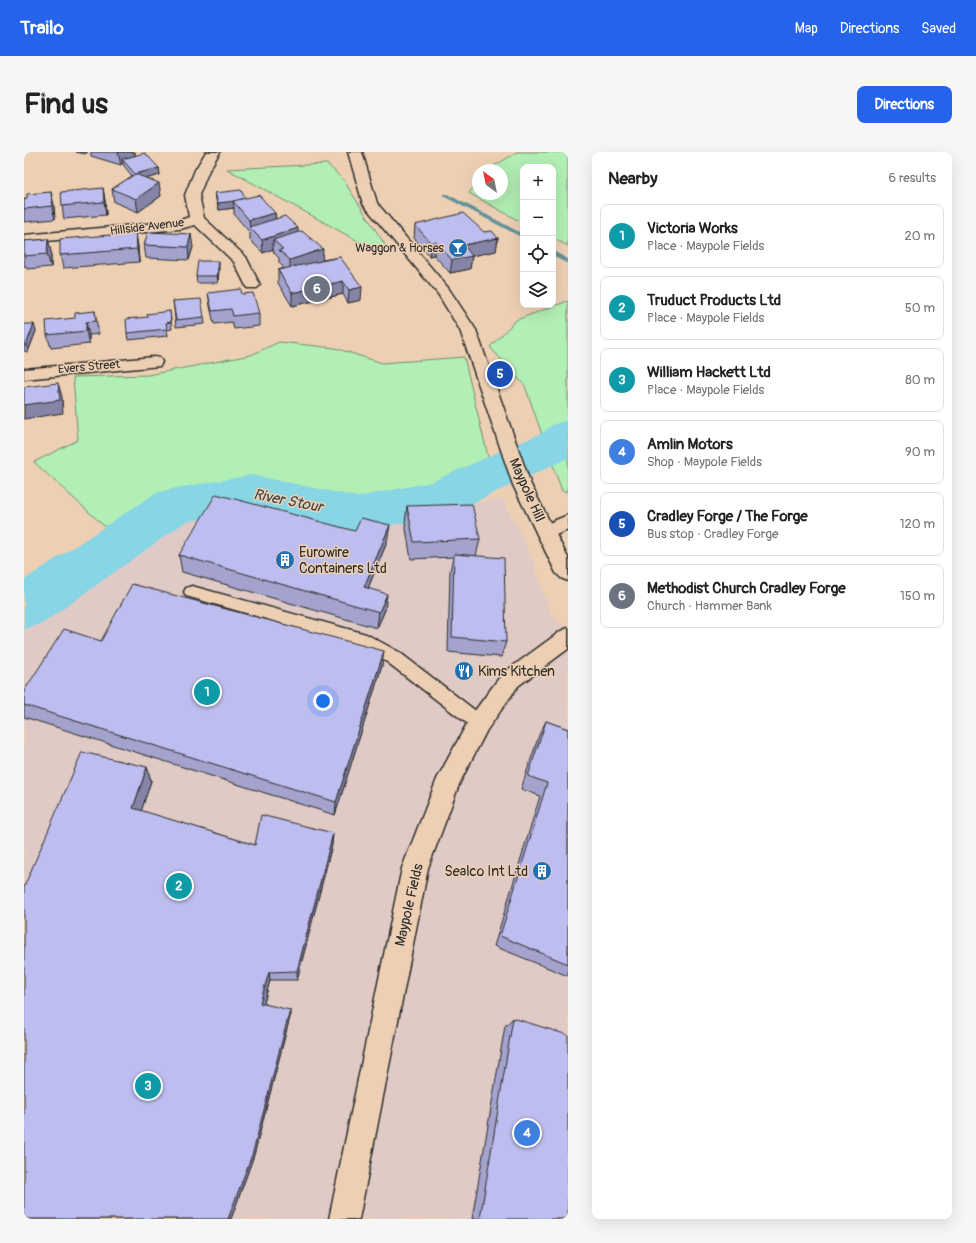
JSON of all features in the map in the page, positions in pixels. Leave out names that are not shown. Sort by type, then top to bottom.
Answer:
[{"type":"street","name":"Hillside Avenue","points":[[24,239],[180,225],[197,219],[192,195],[202,170],[213,152]]},
{"type":"street","name":"Maypole Hill","points":[[355,152],[370,204],[444,292],[468,330],[522,485],[563,568],[568,573]]},
{"type":"street","points":[[197,219],[241,260],[252,285]]},
{"type":"street","name":"Evers Street","points":[[24,374],[154,362]]},
{"type":"street","points":[[546,532],[568,522]]},
{"type":"street","name":"Maypole Fields","points":[[344,1219],[415,868],[449,779],[479,723],[510,680],[568,637]]},
{"type":"lane","points":[[192,592],[360,639],[393,657],[479,723]]},
{"type":"shaded area","points":[[252,492],[360,515],[503,499],[530,553],[551,615],[568,630],[568,1219],[24,1219],[24,609],[168,506]]},
{"type":"green space","points":[[517,152],[568,152],[568,246],[556,240],[556,164],[520,164],[520,221],[482,200],[508,200],[508,164],[498,164]]},
{"type":"green space","points":[[327,164],[342,178],[389,251],[376,251],[227,169]]},
{"type":"green space","points":[[568,301],[568,492],[562,491],[525,386],[490,347],[516,320],[549,308],[556,308],[556,305]]},
{"type":"green space","points":[[279,342],[335,348],[382,363],[464,357],[490,465],[487,477],[441,498],[358,515],[252,493],[171,507],[126,537],[103,525],[34,462],[78,440],[73,377],[148,375],[251,355]]},
{"type":"building","points":[[145,153],[159,168],[135,174],[122,159]]},
{"type":"building","points":[[135,174],[159,183],[136,199],[112,189]]},
{"type":"building","points":[[103,188],[104,202],[62,206],[61,192]]},
{"type":"building","points":[[241,190],[245,198],[236,201],[218,203],[215,193]]},
{"type":"building","points":[[51,192],[52,206],[24,209],[24,199],[27,198],[27,194]]},
{"type":"building","points":[[259,195],[275,213],[249,220],[233,201]]},
{"type":"building","points":[[463,213],[484,232],[492,231],[498,238],[464,245],[472,256],[452,260],[436,242],[431,243],[415,225]]},
{"type":"building","points":[[285,216],[298,228],[262,240],[249,227]]},
{"type":"building","points":[[302,231],[323,249],[290,260],[279,250],[283,249],[273,240]]},
{"type":"building","points":[[148,232],[191,234],[188,247],[144,245]]},
{"type":"building","points":[[136,233],[137,249],[60,255],[60,239]]},
{"type":"building","points":[[48,239],[47,254],[24,256],[24,241]]},
{"type":"building","points":[[340,257],[362,287],[349,290],[343,281],[292,293],[278,270]]},
{"type":"building","points":[[198,261],[219,261],[217,276],[196,276]]},
{"type":"building","points":[[241,289],[242,294],[253,293],[259,313],[233,316],[231,309],[212,311],[208,293]]},
{"type":"building","points":[[201,299],[204,317],[176,320],[173,301]]},
{"type":"building","points":[[95,311],[96,321],[86,322],[86,331],[47,335],[46,321],[75,318],[75,313]]},
{"type":"building","points":[[170,311],[171,322],[166,323],[167,329],[127,333],[126,319],[148,317],[147,314]]},
{"type":"building","points":[[24,324],[34,324],[26,345],[24,345]]},
{"type":"building","points":[[58,383],[60,400],[24,405],[24,387]]},
{"type":"building","name":"Eurowire Containers Ltd","points":[[216,494],[355,531],[361,518],[390,525],[364,587],[387,594],[379,612],[179,555]]},
{"type":"building","points":[[472,504],[480,539],[414,542],[407,506]]},
{"type":"building","points":[[454,554],[504,558],[506,642],[452,637]]},
{"type":"building","points":[[132,584],[384,651],[336,802],[24,705],[24,691],[64,629],[101,641]]},
{"type":"building","name":"Sealco Int Ltd","points":[[546,721],[568,729],[568,964],[500,936],[547,783],[528,776]]},
{"type":"building","points":[[82,752],[147,767],[133,808],[255,845],[261,815],[333,833],[297,971],[269,972],[260,1003],[290,1010],[253,1152],[228,1219],[24,1219],[24,887]]},
{"type":"building","points":[[513,1018],[568,1035],[568,1219],[480,1219]]},
{"type":"waterway","points":[[445,195],[520,234]]},
{"type":"waterway","points":[[556,255],[568,262]]},
{"type":"waterway","name":"River Stour","points":[[24,608],[171,507],[252,492],[358,515],[441,498],[560,443],[568,436]]},
{"type":"place","name":"Waggon & Horses","points":[[458,248]]},
{"type":"place","name":"Methodist Church Cradley Forge","points":[[317,289]]},
{"type":"place","name":"Cradley Forge / The Forge","points":[[500,374]]},
{"type":"place","name":"Eurowire Containers Ltd","points":[[285,560]]},
{"type":"place","name":"Kims Kitchen","points":[[464,671]]},
{"type":"place","name":"Victoria Works","points":[[207,692]]},
{"type":"place","name":"Sealco Int Ltd","points":[[542,871]]},
{"type":"place","name":"Truduct Products Ltd","points":[[179,886]]},
{"type":"place","name":"William Hackett Ltd","points":[[148,1086]]},
{"type":"place","name":"Amlin Motors","points":[[527,1133]]}]
